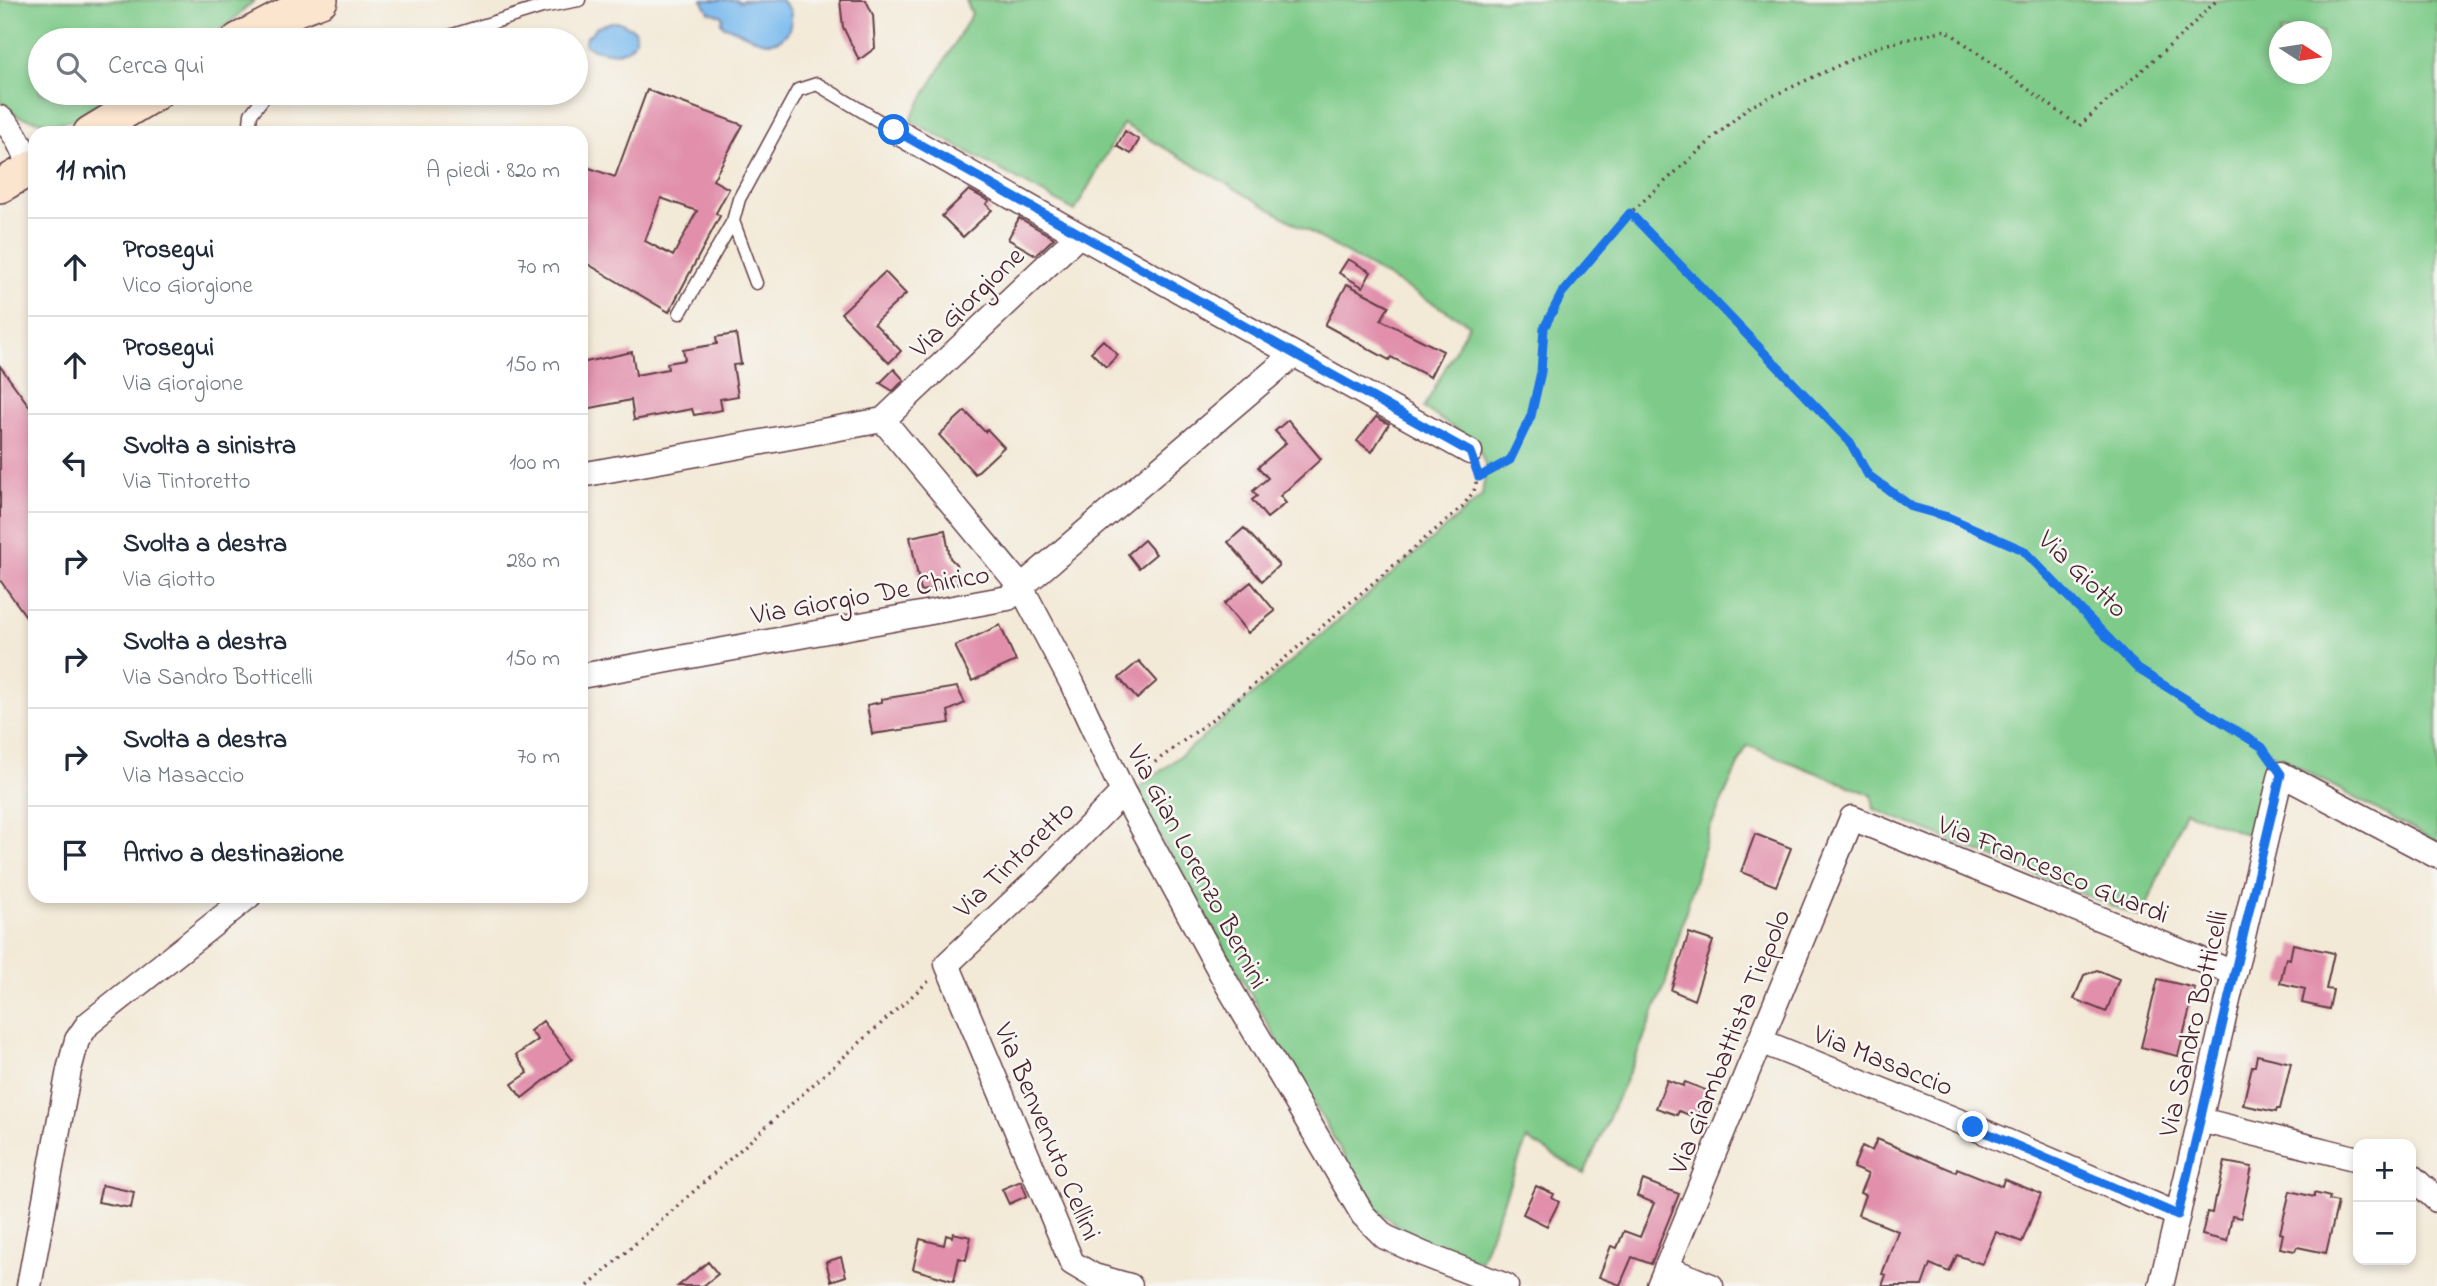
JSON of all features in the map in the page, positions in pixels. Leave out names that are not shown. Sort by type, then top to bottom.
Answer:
[{"type":"street","points":[[244,28],[272,0]]},
{"type":"street","points":[[261,28],[321,0]]},
{"type":"street","points":[[102,126],[136,105]]},
{"type":"street","points":[[0,118],[9,125],[28,158]]},
{"type":"street","points":[[894,130],[1470,452]]},
{"type":"street","points":[[0,186],[28,173]]},
{"type":"street","name":"Via Giorgione","points":[[883,421],[1079,235]]},
{"type":"street","name":"Via Giorgio De Chirico","points":[[588,675],[1009,598],[1293,355]]},
{"type":"street","points":[[588,474],[883,421]]},
{"type":"street","name":"Via Gian Lorenzo Bernini","points":[[883,421],[1021,587],[1072,683],[1123,792],[1227,984],[1363,1215],[1385,1237],[1423,1255],[1506,1286]]},
{"type":"street","points":[[2281,774],[2437,856]]},
{"type":"street","name":"Via Sandro Botticelli","points":[[2161,1286],[2281,774]]},
{"type":"street","name":"Via Tintoretto","points":[[947,964],[1044,874],[1123,792]]},
{"type":"street","name":"Via Francesco Guardi","points":[[1852,818],[2234,973]]},
{"type":"street","name":"Via Giambattista Tiepolo","points":[[1663,1277],[1852,818]]},
{"type":"street","points":[[29,1286],[69,1070],[77,1040],[88,1024],[239,903]]},
{"type":"street","name":"Via Benvenuto Cellini","points":[[947,964],[1072,1262],[1094,1276],[1130,1286]]},
{"type":"street","name":"Via Masaccio","points":[[1760,1041],[1973,1127],[2178,1215]]},
{"type":"street","points":[[2200,1120],[2353,1158]]},
{"type":"street","points":[[2416,1181],[2437,1200]]},
{"type":"street","points":[[1663,1277],[1711,1286]]},
{"type":"lane","points":[[475,28],[542,7],[579,0]]},
{"type":"lane","points":[[680,313],[733,221],[739,199],[798,90],[817,84],[894,130]]},
{"type":"lane","points":[[250,126],[251,114],[258,105]]},
{"type":"lane","points":[[733,221],[757,283]]},
{"type":"path","points":[[1479,477],[1510,460],[1531,416],[1541,372],[1544,328],[1562,293],[1630,213],[1747,108],[1880,46],[1946,30],[2079,127],[2217,0]]},
{"type":"path","name":"Via Giotto","points":[[1630,213],[1850,442],[1868,475],[1912,507],[1948,517],[2023,550],[2138,669],[2262,747],[2281,774]]},
{"type":"path","points":[[1123,792],[1142,772],[1222,712],[1462,507],[1474,491],[1479,477],[1470,452]]},
{"type":"path","points":[[589,1286],[947,964]]},
{"type":"green space","points":[[0,0],[255,0],[223,28],[28,28],[28,105],[111,105],[94,116],[51,124],[18,116],[0,101]]},
{"type":"green space","points":[[966,0],[2437,0],[2437,842],[2272,753],[2251,836],[2185,811],[2142,918],[1874,809],[1872,795],[1747,745],[1708,832],[1666,982],[1584,1174],[1527,1139],[1480,1262],[1413,1238],[1373,1206],[1134,792],[1199,741],[1482,496],[1486,466],[1476,443],[1424,408],[1469,324],[1123,124],[1075,211],[910,120],[972,14]]},
{"type":"water","points":[[702,0],[781,0],[790,10],[790,27],[780,40],[757,40],[724,26],[721,23],[721,15],[709,12]]},
{"type":"water","points":[[620,22],[635,30],[635,39],[632,46],[626,50],[600,51],[588,46],[588,36],[597,27]]},
{"type":"building","points":[[840,0],[866,0],[873,15],[875,48],[859,60],[843,27]]},
{"type":"building","points":[[647,90],[743,125],[713,180],[729,189],[716,213],[720,216],[669,312],[588,264],[588,167],[615,177]],"holes":[[[661,198],[697,211],[673,256],[645,241]]]},
{"type":"building","points":[[1125,131],[1139,140],[1131,154],[1117,146]]},
{"type":"building","points":[[969,190],[989,201],[986,204],[992,210],[963,237],[942,216]]},
{"type":"building","points":[[1019,218],[1054,238],[1036,255],[1008,239]]},
{"type":"building","points":[[1348,259],[1371,272],[1363,287],[1339,273]]},
{"type":"building","points":[[885,272],[906,294],[874,323],[901,351],[889,363],[841,313]]},
{"type":"building","points":[[1347,284],[1389,306],[1381,320],[1443,351],[1430,377],[1391,357],[1389,360],[1325,325]]},
{"type":"building","points":[[736,334],[741,364],[733,365],[738,396],[720,399],[722,410],[694,415],[692,409],[634,420],[631,400],[588,409],[588,361],[632,352],[636,375],[668,369],[667,363],[685,360],[683,350],[717,344],[716,337]]},
{"type":"building","points":[[1103,340],[1118,355],[1106,367],[1091,352]]},
{"type":"building","points":[[0,366],[28,404],[28,619],[0,580]]},
{"type":"building","points":[[894,369],[904,380],[893,391],[880,383]]},
{"type":"building","points":[[965,411],[1004,447],[975,474],[939,435]]},
{"type":"building","points":[[1376,417],[1389,424],[1372,452],[1357,441]]},
{"type":"building","points":[[1288,420],[1321,459],[1280,496],[1286,503],[1267,518],[1252,500],[1257,496],[1253,491],[1268,478],[1258,467],[1286,443],[1275,431]]},
{"type":"building","points":[[1244,528],[1279,565],[1262,581],[1228,542]]},
{"type":"building","points":[[945,530],[950,558],[956,564],[960,583],[921,591],[910,537]]},
{"type":"building","points":[[1144,540],[1156,554],[1139,568],[1128,554]]},
{"type":"building","points":[[1251,582],[1275,611],[1248,633],[1224,604]]},
{"type":"building","points":[[1000,625],[1016,661],[972,681],[955,646]]},
{"type":"building","points":[[1139,661],[1157,681],[1137,699],[1119,678]]},
{"type":"building","points":[[957,687],[965,703],[948,711],[950,723],[872,734],[867,705],[881,702],[881,699]]},
{"type":"building","points":[[1755,834],[1791,848],[1776,886],[1741,872]]},
{"type":"building","points":[[1689,933],[1713,941],[1694,1000],[1671,990]]},
{"type":"building","points":[[2293,944],[2334,953],[2326,989],[2333,990],[2329,1009],[2302,1003],[2305,989],[2280,983],[2286,958],[2290,959]]},
{"type":"building","points":[[2097,970],[2119,979],[2106,1012],[2074,999],[2084,975]]},
{"type":"building","points":[[2158,979],[2195,988],[2178,1056],[2141,1047]]},
{"type":"building","points":[[543,1021],[572,1059],[522,1098],[512,1084],[528,1073],[516,1055],[538,1040],[530,1031]]},
{"type":"building","points":[[2257,1055],[2291,1063],[2280,1109],[2276,1112],[2243,1105]]},
{"type":"building","points":[[1667,1080],[1683,1086],[1685,1082],[1708,1091],[1697,1118],[1679,1111],[1677,1115],[1656,1108]]},
{"type":"building","points":[[1877,1139],[1956,1172],[1957,1168],[2002,1186],[2004,1179],[2041,1194],[2022,1242],[1996,1232],[1982,1264],[1957,1255],[1949,1272],[1930,1264],[1922,1286],[1882,1286],[1886,1275],[1882,1274],[1898,1231],[1858,1215],[1865,1195],[1860,1193],[1868,1174],[1853,1168],[1862,1146],[1872,1151]]},
{"type":"building","points":[[2225,1162],[2252,1167],[2241,1218],[2232,1216],[2227,1241],[2202,1235],[2207,1212],[2212,1213]]},
{"type":"building","points":[[1643,1180],[1679,1194],[1651,1264],[1632,1257],[1620,1285],[1599,1277],[1611,1246],[1617,1248],[1624,1231],[1640,1237],[1654,1203],[1637,1196]]},
{"type":"building","points":[[1021,1181],[1027,1196],[1009,1204],[1002,1189]]},
{"type":"building","points":[[102,1185],[134,1192],[131,1208],[98,1202]]},
{"type":"building","points":[[1536,1186],[1554,1194],[1552,1198],[1559,1202],[1547,1226],[1523,1214]]},
{"type":"building","points":[[2290,1191],[2314,1197],[2314,1193],[2338,1202],[2326,1253],[2297,1247],[2295,1251],[2280,1248],[2283,1234],[2280,1233]]},
{"type":"building","points":[[953,1233],[971,1237],[966,1260],[959,1258],[954,1281],[913,1269],[920,1239],[944,1245],[946,1235],[952,1237]]},
{"type":"building","points":[[841,1257],[846,1276],[831,1281],[826,1262]]},
{"type":"building","points":[[708,1262],[718,1274],[703,1286],[678,1286]]},
{"type":"route","points":[[894,130],[1470,452],[1479,477],[1510,460],[1531,416],[1541,372],[1544,328],[1562,293],[1630,213],[1850,442],[1868,475],[1912,507],[1948,517],[2023,550],[2138,669],[2262,747],[2281,774],[2178,1215],[1973,1127]]}]
